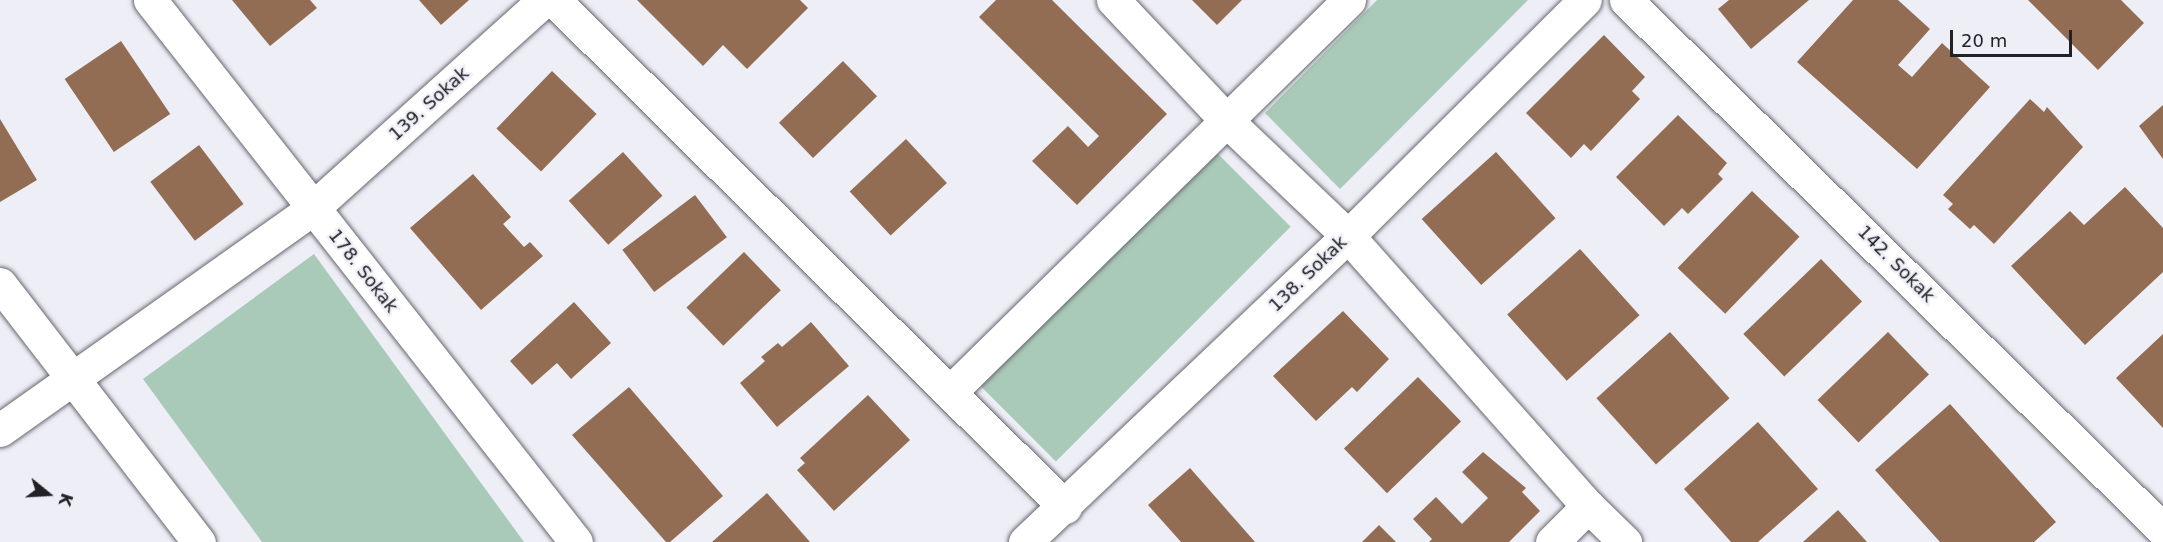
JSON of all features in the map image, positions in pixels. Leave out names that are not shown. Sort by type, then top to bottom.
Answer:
[{"type":"street","name":"178. Sokak","points":[[150,0],[576,542]]},
{"type":"street","name":"139. Sokak","points":[[0,430],[74,381],[313,207],[544,0]]},
{"type":"street","points":[[554,0],[951,391],[1065,507]]},
{"type":"street","points":[[1113,0],[1225,119],[1348,236],[1588,506],[1625,542]]},
{"type":"street","points":[[951,391],[1225,119],[1349,0]]},
{"type":"street","name":"138. Sokak","points":[[1025,542],[1065,507],[1348,236],[1585,0]]},
{"type":"street","name":"142. Sokak","points":[[1626,0],[2163,530]]},
{"type":"street","points":[[0,284],[199,542]]},
{"type":"street","points":[[1552,542],[1588,506]]},
{"type":"street","points":[[2150,542],[2163,530]]},
{"type":"green space","points":[[1377,0],[1528,0],[1340,189],[1265,113]]},
{"type":"green space","points":[[1215,151],[1291,227],[1056,461],[980,386]]},
{"type":"green space","points":[[314,254],[524,542],[262,542],[143,379]]},
{"type":"building","points":[[232,0],[310,0],[317,8],[270,46]]},
{"type":"building","points":[[419,0],[469,0],[441,25]]},
{"type":"building","points":[[637,0],[800,0],[808,8],[747,69],[723,45],[703,66]]},
{"type":"building","points":[[996,0],[1052,0],[1167,114],[1077,205],[1032,161],[1068,126],[1088,147],[1099,136],[979,17]]},
{"type":"building","points":[[1192,0],[1242,0],[1217,25]]},
{"type":"building","points":[[1729,0],[1809,0],[1751,49],[1718,9]]},
{"type":"building","points":[[1853,0],[1898,0],[1930,29],[1898,65],[1912,77],[1942,43],[1990,87],[1917,169],[1797,62]]},
{"type":"building","points":[[2028,0],[2121,0],[2144,23],[2098,70]]},
{"type":"building","points":[[1604,35],[1645,77],[1632,91],[1640,99],[1591,151],[1584,144],[1571,158],[1526,113]]},
{"type":"building","points":[[121,41],[170,114],[114,152],[65,79]]},
{"type":"building","points":[[843,61],[877,96],[813,158],[779,123]]},
{"type":"building","points":[[552,71],[597,114],[541,172],[496,129]]},
{"type":"building","points":[[2030,99],[2044,112],[2047,107],[2083,147],[1994,244],[1974,225],[1970,229],[1948,209],[1953,204],[1943,195]]},
{"type":"building","points":[[2163,105],[2163,159],[2139,126]]},
{"type":"building","points":[[1678,115],[1727,163],[1718,174],[1723,179],[1688,214],[1682,208],[1664,226],[1616,177]]},
{"type":"building","points":[[0,119],[37,180],[0,202]]},
{"type":"building","points":[[906,139],[947,183],[891,235],[850,192]]},
{"type":"building","points":[[199,145],[244,204],[195,241],[150,182]]},
{"type":"building","points":[[623,152],[662,196],[608,245],[569,201]]},
{"type":"building","points":[[1496,152],[1556,218],[1481,285],[1422,219]]},
{"type":"building","points":[[473,174],[511,217],[503,224],[524,247],[530,242],[543,256],[481,310],[410,228]]},
{"type":"building","points":[[2125,187],[2163,228],[2163,272],[2085,345],[2011,266],[2070,211],[2084,225]]},
{"type":"building","points":[[1752,191],[1799,237],[1725,314],[1678,268]]},
{"type":"building","points":[[695,195],[727,237],[654,292],[622,250]]},
{"type":"building","points":[[1580,249],[1640,315],[1567,381],[1507,315]]},
{"type":"building","points":[[744,252],[781,290],[723,346],[686,308]]},
{"type":"building","points":[[1821,259],[1862,301],[1784,376],[1743,334]]},
{"type":"building","points":[[574,302],[611,343],[571,379],[557,363],[532,385],[510,361]]},
{"type":"building","points":[[1343,311],[1389,359],[1357,392],[1352,387],[1316,421],[1273,376]]},
{"type":"building","points":[[811,322],[849,366],[777,427],[740,383],[765,361],[761,357],[778,343],[782,347]]},
{"type":"building","points":[[1670,332],[1730,398],[1656,464],[1596,398]]},
{"type":"building","points":[[1888,332],[1929,374],[1858,443],[1818,400]]},
{"type":"building","points":[[2163,334],[2163,428],[2116,378]]},
{"type":"building","points":[[1418,377],[1461,422],[1387,493],[1344,449]]},
{"type":"building","points":[[629,387],[723,496],[670,542],[666,542],[572,435]]},
{"type":"building","points":[[868,395],[910,440],[834,511],[797,470],[805,463],[800,458]]},
{"type":"building","points":[[1950,404],[2056,522],[2034,542],[1940,542],[1875,470]]},
{"type":"building","points":[[1758,422],[1818,489],[1758,542],[1731,542],[1684,489]]},
{"type":"building","points":[[1483,452],[1526,488],[1522,492],[1540,511],[1509,542],[1429,542],[1432,539],[1413,519],[1436,497],[1462,524],[1488,498],[1462,472]]},
{"type":"building","points":[[1190,468],[1255,542],[1181,542],[1148,505]]},
{"type":"building","points":[[767,493],[810,542],[712,542]]},
{"type":"building","points":[[1838,510],[1867,542],[1803,542]]},
{"type":"building","points":[[1379,525],[1396,542],[1362,542]]}]
